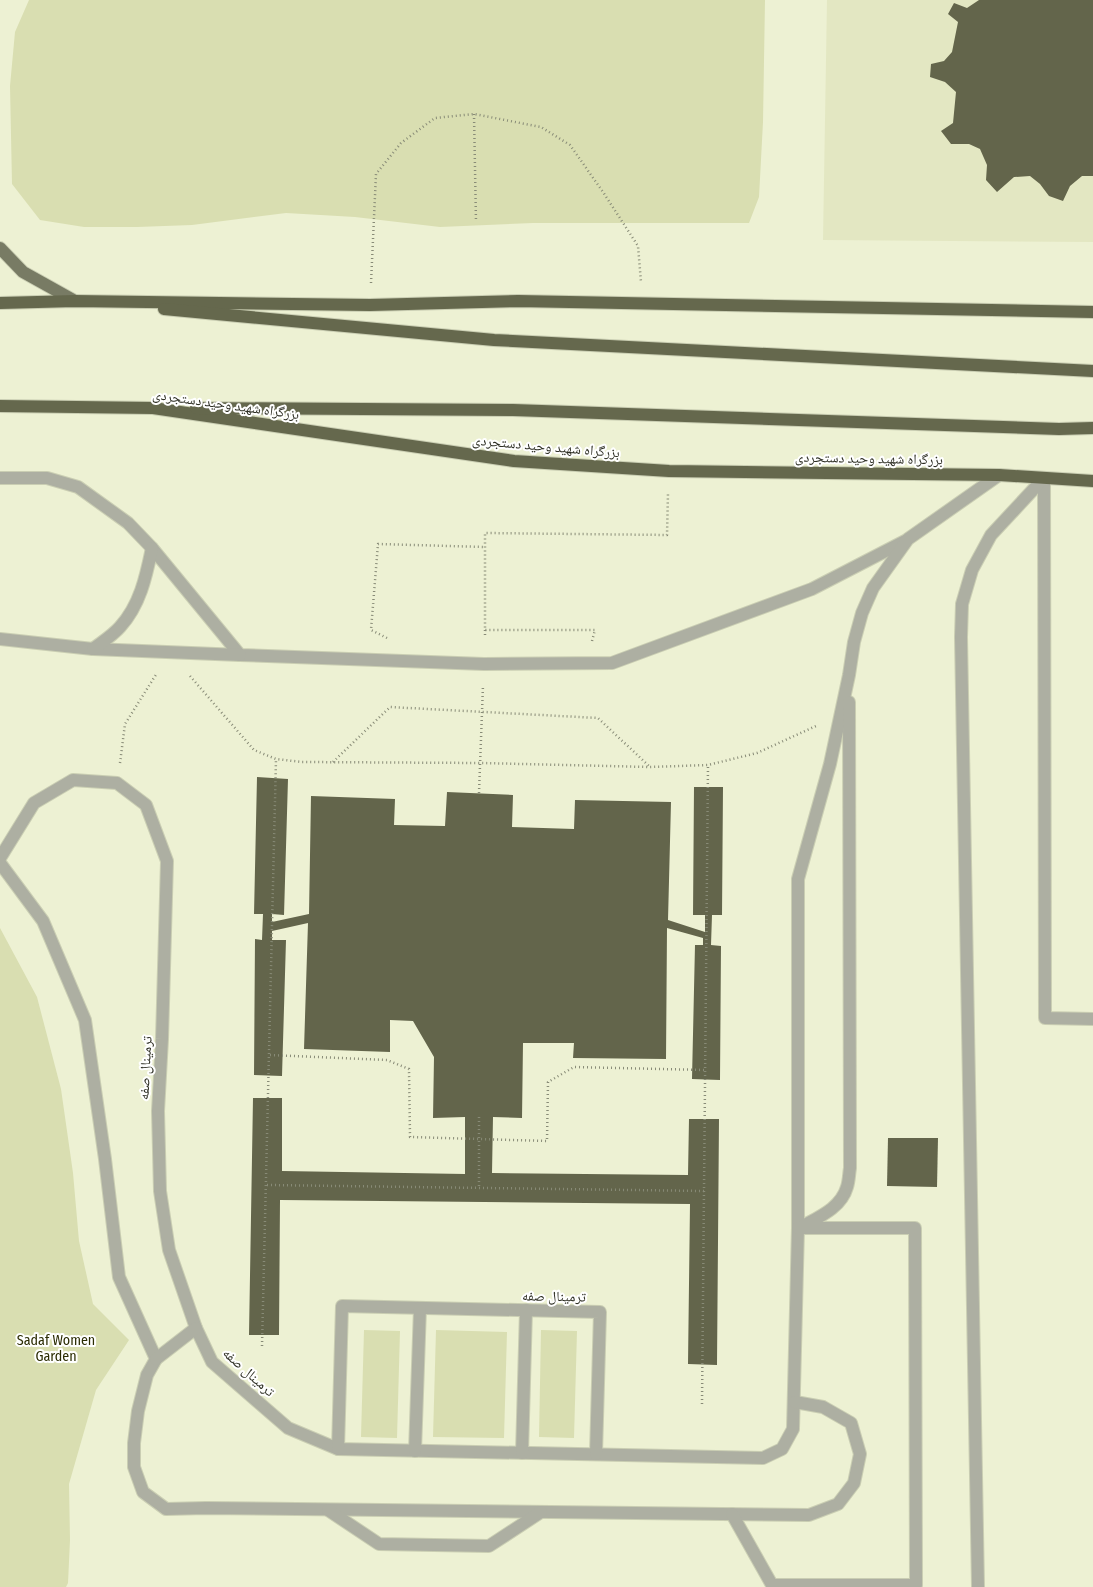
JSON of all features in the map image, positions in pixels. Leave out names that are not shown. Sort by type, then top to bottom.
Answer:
[{"type":"highway","points":[[0,303],[75,301],[370,304],[518,301],[1093,312]]},
{"type":"highway","points":[[75,301],[494,340],[1093,371]]},
{"type":"highway","name":"بزرگراه شهید وحید دستجردی","points":[[0,406],[153,408],[514,461],[669,471],[999,474],[1093,481]]},
{"type":"highway","points":[[153,408],[513,410],[1059,429],[1093,428]]},
{"type":"main road","points":[[0,248],[23,272],[75,301]]},
{"type":"street","points":[[0,639],[93,649],[170,653],[484,664],[612,663],[812,589],[908,539],[999,474]]},
{"type":"street","points":[[0,478],[47,478],[78,487],[128,523],[152,548],[240,655]]},
{"type":"street","points":[[1044,478],[1045,1018],[1093,1019]]},
{"type":"street","points":[[978,1587],[960,637],[962,604],[972,570],[991,535],[1044,478]]},
{"type":"street","points":[[798,1228],[824,1214],[838,1203],[847,1188],[850,1168],[849,675],[854,642],[862,613],[873,588],[908,539]]},
{"type":"street","points":[[93,649],[119,628],[135,608],[144,584],[152,548]]},
{"type":"street","name":"ترمینال صفه","points":[[117,783],[146,805],[167,861],[163,1031],[158,1112],[160,1191],[169,1250],[196,1328],[212,1362],[288,1428],[338,1449],[763,1458],[782,1449],[793,1428],[795,1402],[798,1228],[798,879],[830,764],[849,675]]},
{"type":"street","points":[[0,858],[34,803],[73,780],[117,783]]},
{"type":"street","points":[[0,863],[43,921],[85,1020],[105,1159],[119,1277],[156,1359]]},
{"type":"street","points":[[732,1514],[772,1585],[916,1585],[915,1228],[798,1228]]},
{"type":"street","name":"ترمینال صفه","points":[[338,1449],[342,1306],[600,1312],[596,1454]]},
{"type":"street","points":[[415,1451],[420,1308]]},
{"type":"street","points":[[522,1453],[526,1310]]},
{"type":"street","points":[[196,1328],[156,1359],[147,1375],[138,1411],[134,1443],[134,1467],[143,1492],[166,1509],[206,1508],[809,1515],[838,1504],[854,1483],[860,1454],[851,1423],[823,1406],[795,1402]]},
{"type":"street","points":[[328,1510],[379,1544],[489,1546],[541,1512]]},
{"type":"path","points":[[474,114],[476,222]]},
{"type":"path","points":[[370,304],[376,174],[401,143],[435,118],[474,114],[541,127],[570,145],[604,192],[638,246],[643,304]]},
{"type":"path","points":[[485,638],[485,532],[667,535],[669,471]]},
{"type":"path","points":[[390,639],[371,630],[378,544],[485,547]]},
{"type":"path","points":[[485,630],[595,630],[591,645]]},
{"type":"path","points":[[117,783],[125,724],[170,653],[254,750],[276,759],[302,762],[481,763],[650,767],[708,765],[757,753],[841,715]]},
{"type":"path","points":[[479,793],[484,664]]},
{"type":"path","points":[[333,762],[390,707],[598,718],[650,767]]},
{"type":"path","points":[[262,1346],[276,759]]},
{"type":"path","points":[[702,1404],[708,765]]},
{"type":"path","points":[[270,1055],[387,1060],[408,1069],[410,1137],[547,1141],[548,1082],[574,1067],[706,1070]]},
{"type":"path","points":[[479,1117],[479,1188]]},
{"type":"path","points":[[266,1185],[704,1191]]},
{"type":"shaded area","points":[[827,0],[1093,0],[1093,242],[823,240]]},
{"type":"green space","points":[[29,0],[765,0],[763,122],[759,197],[749,223],[533,223],[440,227],[355,217],[286,213],[192,225],[137,227],[84,227],[40,220],[12,184],[10,86],[15,32]]},
{"type":"green space","name":"Sadaf Women Garden","points":[[0,928],[37,997],[61,1089],[73,1173],[79,1241],[93,1304],[129,1340],[96,1390],[69,1484],[70,1540],[68,1583],[66,1587],[0,1587]]},
{"type":"green space","points":[[364,1330],[400,1331],[397,1438],[361,1437]]},
{"type":"green space","points":[[436,1330],[507,1332],[504,1438],[433,1437]]},
{"type":"green space","points":[[541,1330],[577,1331],[574,1438],[539,1437]]},
{"type":"building","points":[[979,0],[1093,0],[1093,176],[1082,176],[1070,186],[1063,201],[1049,196],[1040,184],[1030,176],[1014,177],[997,192],[986,180],[987,165],[980,149],[969,144],[951,144],[941,131],[953,123],[956,92],[945,82],[930,77],[931,64],[944,61],[952,52],[958,22],[948,14],[954,3],[967,8]]},
{"type":"building","points":[[257,777],[288,779],[284,915],[272,914],[272,922],[309,914],[311,796],[395,799],[394,825],[445,826],[447,792],[513,795],[512,827],[574,829],[575,800],[671,802],[668,920],[705,932],[705,915],[693,915],[694,787],[723,787],[722,915],[712,915],[711,945],[721,946],[720,1080],[692,1079],[695,945],[703,945],[703,938],[667,928],[666,1059],[573,1058],[574,1043],[523,1043],[522,1118],[493,1117],[492,1173],[688,1175],[689,1119],[719,1119],[717,1365],[688,1364],[690,1204],[280,1200],[279,1335],[249,1335],[253,1098],[282,1098],[282,1171],[465,1174],[465,1117],[433,1118],[434,1057],[413,1021],[390,1020],[390,1052],[304,1049],[308,923],[272,931],[272,940],[286,940],[282,1076],[254,1075],[255,939],[262,940],[263,914],[254,914]]},
{"type":"building","points":[[888,1138],[938,1138],[937,1187],[887,1186]]}]
